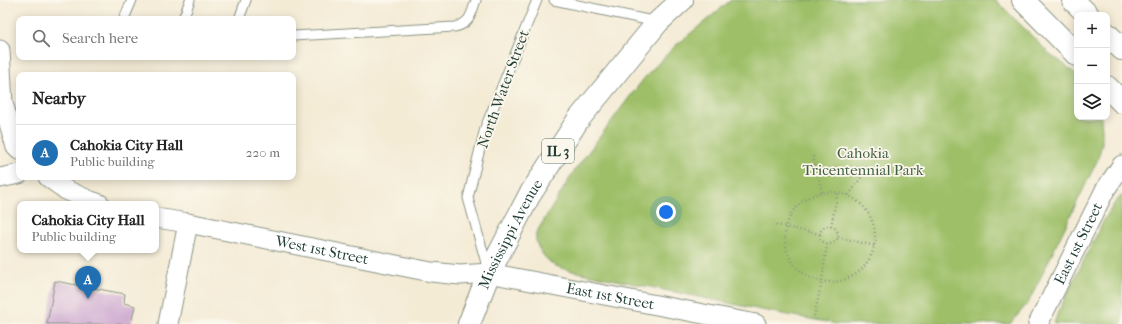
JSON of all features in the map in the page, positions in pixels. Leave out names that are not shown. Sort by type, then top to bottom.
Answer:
[{"type":"main road","name":"Mississippi Avenue","points":[[469,324],[489,273],[529,196],[578,120],[658,22],[682,0]]},
{"type":"main road","points":[[1023,0],[1074,52]]},
{"type":"main road","points":[[1073,0],[1085,12]]},
{"type":"main road","points":[[1110,37],[1122,50]]},
{"type":"main road","points":[[1110,89],[1122,102]]},
{"type":"street","points":[[0,50],[3,103],[16,147]]},
{"type":"street","name":"East 1st Street","points":[[1038,324],[1105,190],[1122,165]]},
{"type":"street","points":[[0,178],[16,175]]},
{"type":"street","points":[[52,180],[66,190],[91,201]]},
{"type":"street","name":"West 1st Street","points":[[159,218],[431,272],[460,275],[489,273]]},
{"type":"street","points":[[168,324],[188,223]]},
{"type":"street","name":"East 1st Street","points":[[489,273],[753,324]]},
{"type":"lane","points":[[125,16],[132,0]]},
{"type":"lane","points":[[184,16],[190,0]]},
{"type":"lane","points":[[240,16],[246,0]]},
{"type":"lane","points":[[296,36],[455,27],[467,22],[471,16],[476,0]]},
{"type":"lane","name":"North Water Street","points":[[489,273],[468,198],[485,128],[537,0]]},
{"type":"lane","points":[[554,0],[658,22]]},
{"type":"path","points":[[813,156],[822,192]]},
{"type":"path","points":[[849,195],[867,169]]},
{"type":"path","points":[[822,192],[838,192],[849,195],[862,204],[871,216],[875,230],[875,246],[870,259],[861,270],[849,278],[835,282],[822,281],[807,277],[796,268],[788,256],[784,242],[789,215],[798,204],[809,196],[822,192]]},
{"type":"path","points":[[831,226],[838,192]]},
{"type":"path","points":[[776,225],[820,234]]},
{"type":"path","points":[[831,226],[837,231],[838,237],[835,242],[827,244],[822,242],[820,239],[820,234],[822,228],[831,226]]},
{"type":"path","points":[[838,237],[875,246]]},
{"type":"path","points":[[814,316],[822,281],[827,244]]},
{"type":"green space","name":"Cahokia Tricentennial Park","points":[[731,0],[996,0],[1053,57],[1074,73],[1074,120],[1101,120],[1102,143],[1098,159],[1028,303],[1010,324],[837,324],[572,271],[554,265],[540,251],[536,233],[575,170],[646,76],[675,46]]},
{"type":"green space","points":[[1122,195],[1122,324],[1054,324],[1058,312],[1104,220],[1116,201]]},
{"type":"building","points":[[55,281],[125,294],[124,303],[135,306],[131,324],[47,324]]},
{"type":"place","name":"Cahokia City Hall","points":[[88,299]]}]
